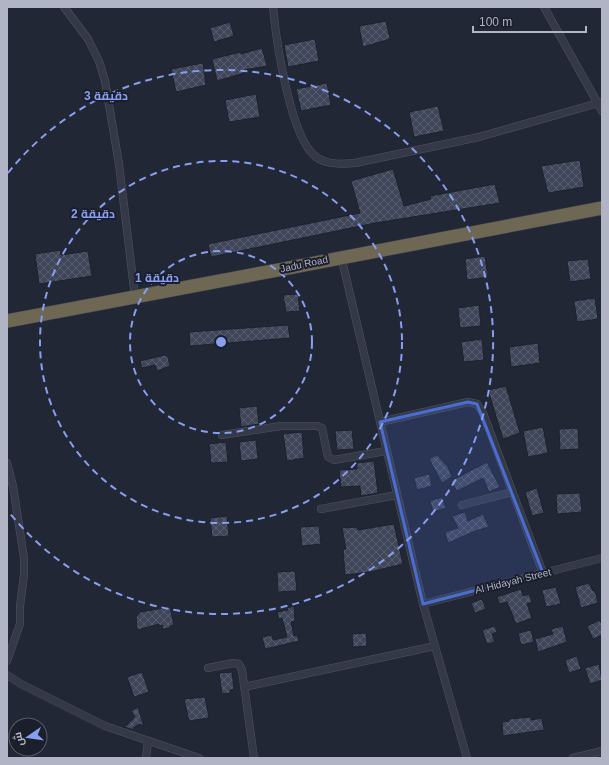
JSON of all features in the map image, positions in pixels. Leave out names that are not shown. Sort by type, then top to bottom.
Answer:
[{"type":"highway","name":"Jadu Road","points":[[7,321],[212,284],[342,256],[602,208]]},
{"type":"street","points":[[64,7],[88,39],[99,62],[105,81],[119,164],[135,297]]},
{"type":"street","points":[[273,7],[280,58],[298,125],[311,152],[316,157],[326,161],[339,164],[355,163],[386,157],[479,137],[600,103]]},
{"type":"street","points":[[544,7],[600,103],[602,111]]},
{"type":"street","points":[[342,256],[386,451],[423,604],[467,758]]},
{"type":"street","points":[[380,422],[468,402],[477,404],[482,412],[543,573]]},
{"type":"street","points":[[222,435],[281,426],[317,426],[322,428],[324,432],[328,457],[334,460],[386,451]]},
{"type":"street","points":[[7,463],[14,493],[24,558],[20,624],[7,661]]},
{"type":"street","points":[[462,505],[512,492]]},
{"type":"street","points":[[321,509],[397,495]]},
{"type":"street","name":"Al Hidayah Street","points":[[423,604],[602,558]]},
{"type":"street","points":[[244,687],[435,646]]},
{"type":"street","points":[[208,668],[233,663],[239,664],[242,670],[254,758]]},
{"type":"street","points":[[7,675],[21,684],[106,726],[199,758]]},
{"type":"street","points":[[146,758],[148,741]]},
{"type":"street","points":[[573,758],[602,751]]},
{"type":"highlighted area","points":[[468,402],[477,404],[543,573],[423,604],[380,422]]},
{"type":"building","points":[[386,21],[390,39],[363,47],[359,26]]},
{"type":"building","points":[[230,22],[234,36],[214,42],[210,28]]},
{"type":"building","points":[[315,39],[319,61],[288,67],[284,45]]},
{"type":"building","points":[[262,48],[267,66],[244,70],[244,73],[217,81],[212,59],[241,52],[241,54]]},
{"type":"building","points":[[203,63],[206,85],[176,92],[171,69]]},
{"type":"building","points":[[327,83],[331,105],[301,111],[296,89]]},
{"type":"building","points":[[256,94],[260,117],[229,122],[225,100]]},
{"type":"building","points":[[438,106],[444,131],[414,137],[409,112]]},
{"type":"building","points":[[580,160],[584,187],[548,193],[541,166]]},
{"type":"building","points":[[393,169],[404,206],[431,199],[430,196],[495,184],[500,203],[375,223],[211,257],[208,244],[360,213],[351,181]]},
{"type":"building","points":[[60,250],[61,255],[88,251],[92,276],[39,284],[35,254]]},
{"type":"building","points":[[485,256],[488,277],[467,280],[465,259]]},
{"type":"building","points":[[588,259],[591,279],[570,282],[567,261]]},
{"type":"building","points":[[298,294],[300,311],[286,312],[283,295]]},
{"type":"building","points":[[595,298],[598,319],[577,322],[574,301]]},
{"type":"building","points":[[479,305],[481,326],[460,328],[458,308]]},
{"type":"building","points":[[288,325],[290,338],[190,346],[189,332]]},
{"type":"building","points":[[482,339],[484,360],[464,362],[461,342]]},
{"type":"building","points":[[538,343],[540,363],[511,367],[509,347]]},
{"type":"building","points":[[165,355],[168,357],[170,366],[157,371],[155,365],[142,368],[140,361]]},
{"type":"building","points":[[506,386],[520,433],[503,439],[488,390]]},
{"type":"building","points":[[257,406],[259,424],[241,427],[239,408]]},
{"type":"building","points":[[543,427],[548,453],[528,457],[523,431]]},
{"type":"building","points":[[578,428],[579,449],[560,450],[559,429]]},
{"type":"building","points":[[352,430],[354,449],[337,450],[335,431]]},
{"type":"building","points":[[302,432],[304,458],[287,461],[283,434]]},
{"type":"building","points":[[256,440],[258,459],[241,461],[239,442]]},
{"type":"building","points":[[226,442],[228,462],[211,463],[209,444]]},
{"type":"building","points":[[437,455],[448,467],[452,477],[442,483],[429,459]]},
{"type":"building","points":[[374,461],[378,493],[361,496],[360,486],[341,487],[339,470],[357,469],[357,463]]},
{"type":"building","points":[[487,462],[500,487],[489,492],[483,478],[457,491],[451,481]]},
{"type":"building","points":[[429,474],[432,486],[417,490],[414,478]]},
{"type":"building","points":[[537,488],[544,513],[532,516],[525,492]]},
{"type":"building","points":[[580,493],[582,512],[557,514],[556,494]]},
{"type":"building","points":[[442,497],[446,508],[433,512],[430,501]]},
{"type":"building","points":[[465,512],[468,521],[483,514],[489,527],[475,531],[448,543],[445,532],[458,528],[452,516]]},
{"type":"building","points":[[227,516],[229,536],[212,537],[210,518]]},
{"type":"building","points":[[394,524],[403,564],[370,572],[345,575],[343,549],[346,549],[342,528],[357,527],[358,530]]},
{"type":"building","points":[[319,526],[321,544],[302,546],[300,527]]},
{"type":"building","points":[[295,571],[297,591],[278,592],[277,572]]},
{"type":"building","points":[[589,583],[593,591],[595,591],[598,603],[581,608],[575,587]]},
{"type":"building","points":[[556,587],[561,604],[546,607],[542,590]]},
{"type":"building","points":[[521,589],[523,596],[529,594],[532,602],[527,604],[532,618],[516,624],[507,602],[499,604],[497,597]]},
{"type":"building","points":[[482,599],[486,609],[475,613],[471,603]]},
{"type":"building","points":[[294,606],[295,621],[291,622],[294,636],[297,635],[299,641],[265,649],[262,637],[272,635],[273,640],[287,637],[282,618],[279,619],[277,612],[288,610],[287,608]]},
{"type":"building","points":[[170,607],[174,625],[170,626],[170,628],[163,629],[162,625],[159,626],[159,624],[137,630],[136,617],[140,612]]},
{"type":"building","points":[[600,620],[602,625],[602,635],[593,639],[587,626]]},
{"type":"building","points":[[495,626],[497,632],[492,634],[495,642],[487,644],[482,630]]},
{"type":"building","points":[[563,626],[567,642],[538,652],[535,639],[553,634],[551,629]]},
{"type":"building","points":[[531,630],[534,642],[521,645],[518,633]]},
{"type":"building","points":[[366,633],[367,646],[353,647],[352,634]]},
{"type":"building","points":[[577,656],[581,669],[569,673],[565,660]]},
{"type":"building","points":[[599,664],[602,680],[590,684],[585,668]]},
{"type":"building","points":[[142,672],[149,692],[134,697],[127,677]]},
{"type":"building","points":[[232,672],[234,689],[230,690],[230,693],[222,694],[219,673]]},
{"type":"building","points":[[205,697],[209,718],[189,721],[184,699]]},
{"type":"building","points":[[138,707],[144,727],[140,724],[134,727],[134,730],[125,727],[135,717],[131,711]]},
{"type":"building","points":[[531,717],[531,720],[542,718],[544,730],[503,736],[502,722],[509,721],[509,719]]}]
